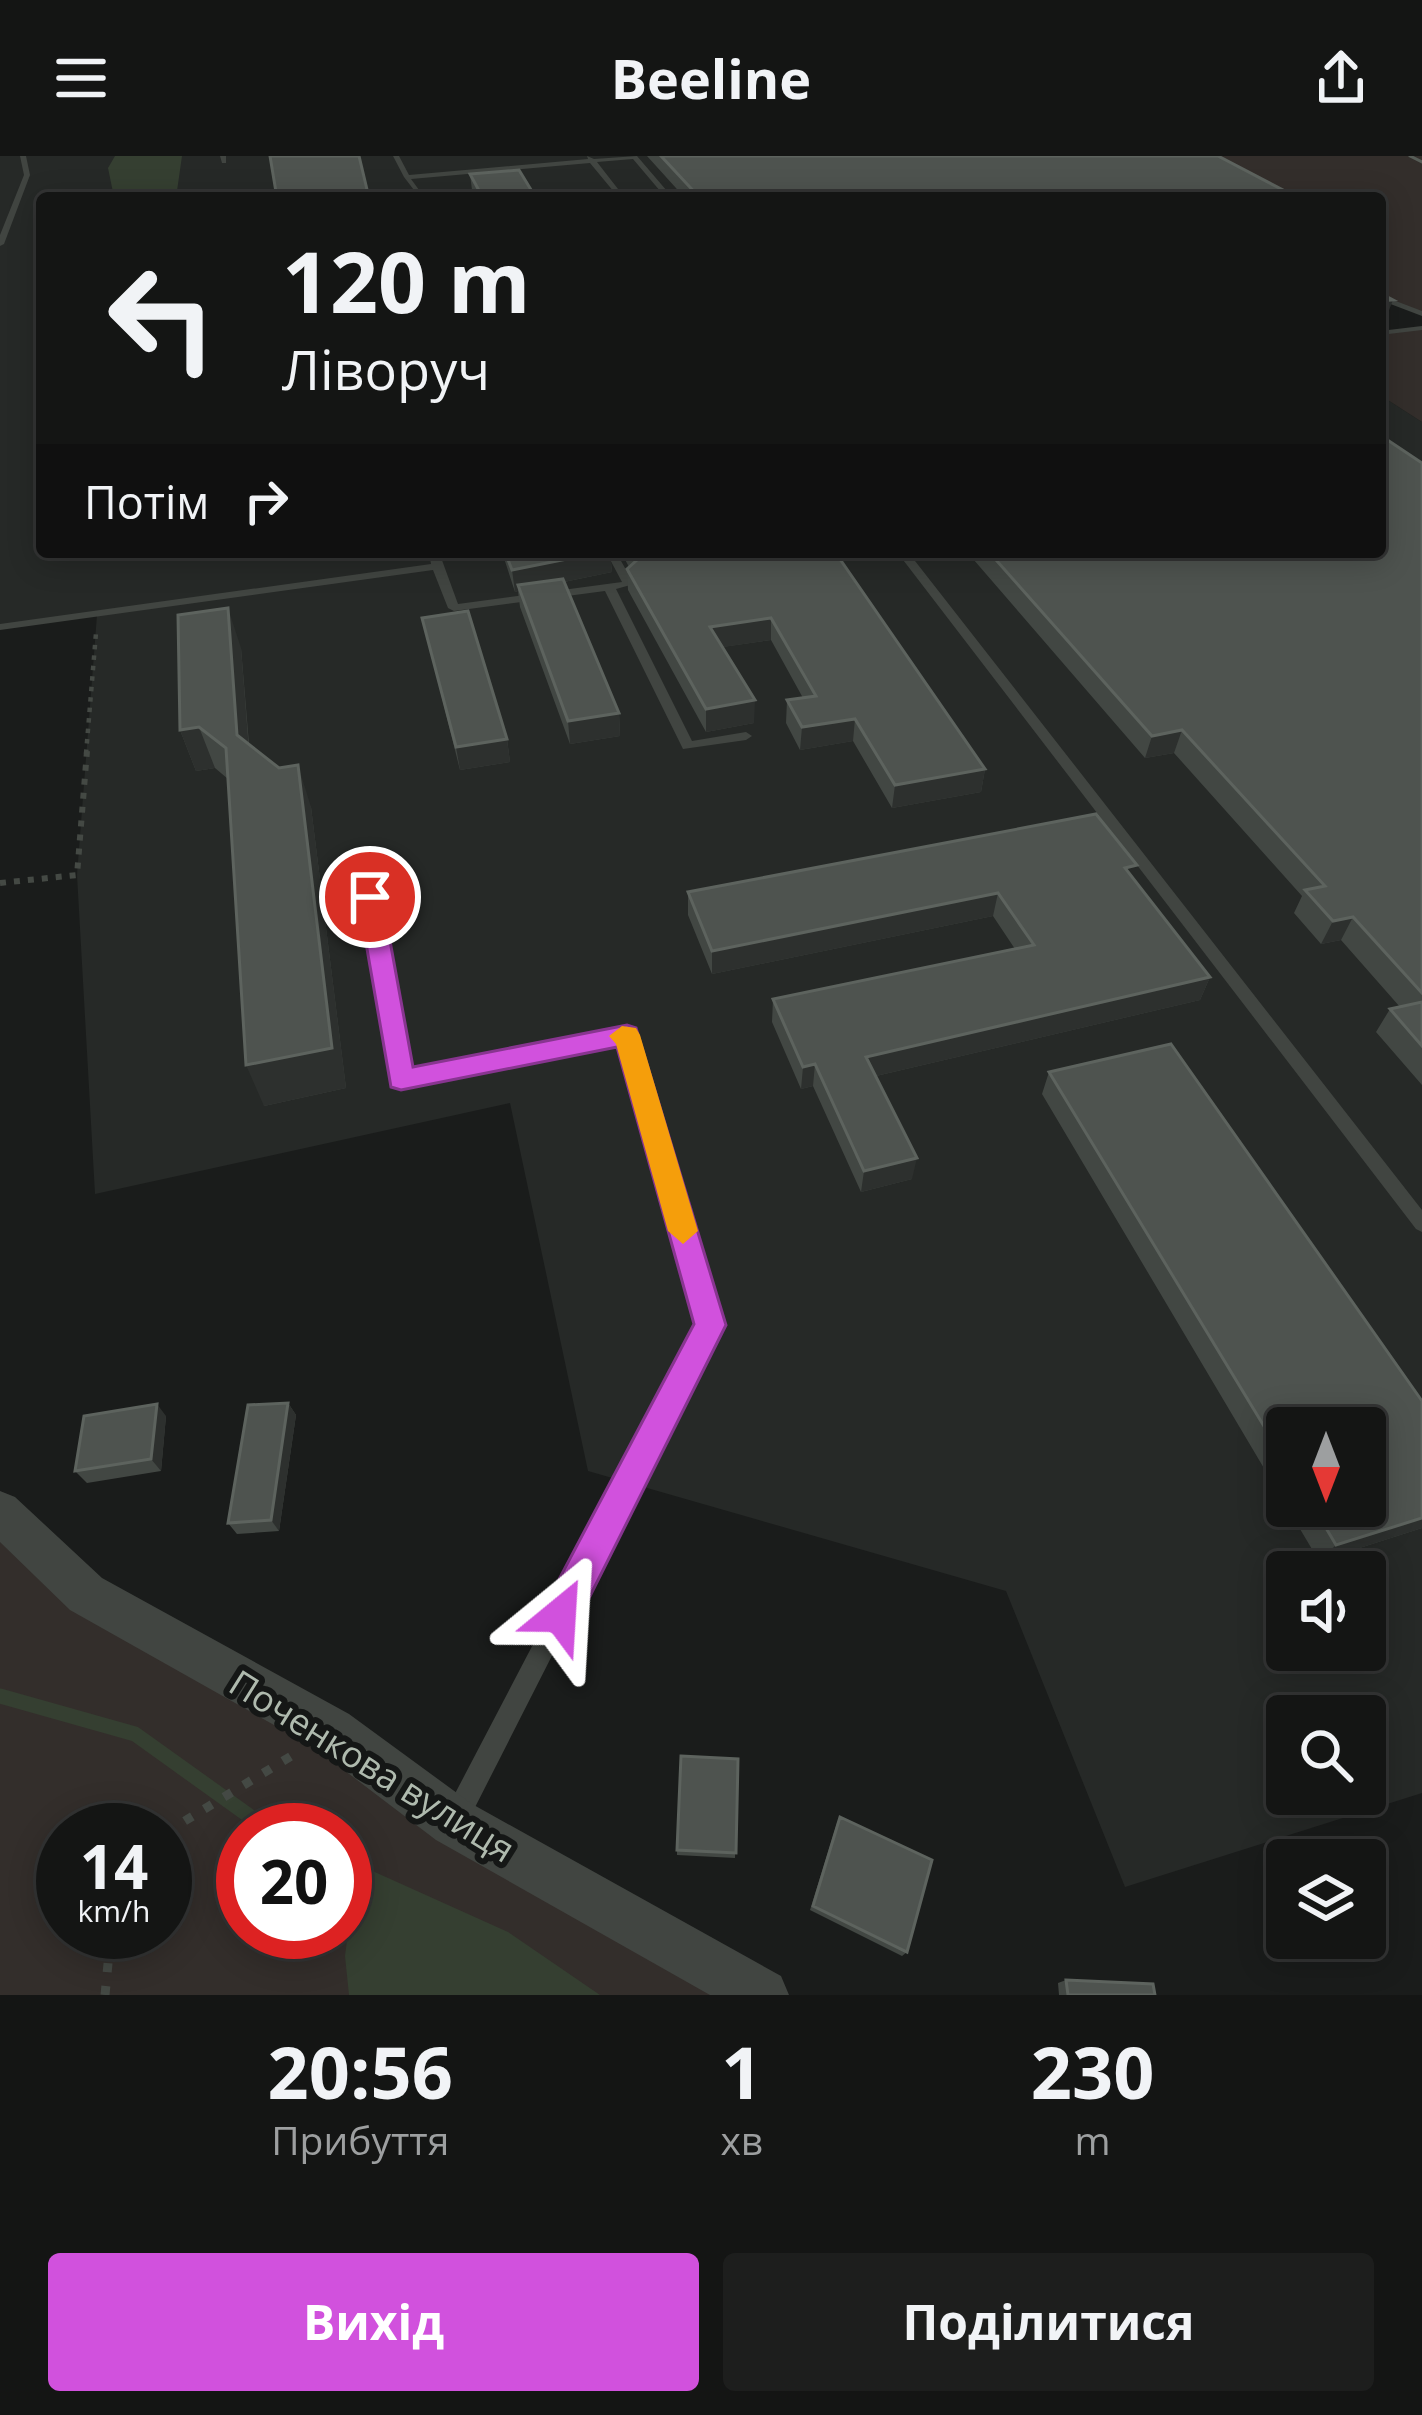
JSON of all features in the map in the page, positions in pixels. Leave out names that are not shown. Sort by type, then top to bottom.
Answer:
[{"type":"street","name":"Поченкова вулиця","points":[[0,1512],[86,1594],[332,1731],[454,1822],[762,1995]]},
{"type":"lane","points":[[0,244],[27,176],[23,156]]},
{"type":"lane","points":[[396,156],[417,192]]},
{"type":"lane","points":[[436,156],[519,167]]},
{"type":"lane","points":[[407,177],[634,156],[665,192]]},
{"type":"lane","points":[[590,158],[617,192]]},
{"type":"lane","points":[[1386,299],[1422,314]]},
{"type":"lane","points":[[1386,332],[1422,328]]},
{"type":"lane","points":[[0,627],[435,559],[454,608],[629,584],[614,558]]},
{"type":"lane","points":[[907,558],[1422,1224]]},
{"type":"lane","points":[[609,587],[688,746],[746,736]]},
{"type":"lane","points":[[370,897],[401,1080],[627,1035],[710,1325],[454,1822]]},
{"type":"path","points":[[0,883],[77,875],[98,614]]},
{"type":"path","points":[[192,1817],[332,1731]]},
{"type":"path","points":[[104,1995],[108,1959]]},
{"type":"shaded area","points":[[0,156],[1205,156],[1272,192],[36,192],[36,558],[1386,558],[1386,399],[1422,422],[1422,1793],[1386,1804],[1386,1695],[1266,1695],[1266,1815],[1352,1815],[1125,1887],[1006,1591],[588,1471],[510,1103],[95,1194],[77,875],[97,615],[0,627]]},
{"type":"shaded area","points":[[115,156],[182,156],[177,191],[113,192],[108,168]]},
{"type":"shaded area","points":[[1205,156],[1422,156],[1422,314],[1386,299],[1386,192],[1272,192]]},
{"type":"shaded area","points":[[1422,328],[1422,422],[1386,399],[1386,332]]},
{"type":"shaded area","points":[[0,1512],[86,1594],[762,1995],[0,1995]]},
{"type":"shaded area","points":[[372,1871],[508,1932],[600,1995],[349,1995],[345,1959],[372,1959]]},
{"type":"building","points":[[270,156],[359,156],[368,192],[276,192]]},
{"type":"building","points":[[661,156],[1218,156],[1283,190],[1262,192],[694,192]]},
{"type":"building","points":[[519,170],[532,192],[480,192],[470,174]]},
{"type":"building","points":[[1386,439],[1422,463],[1422,993],[1353,917],[1333,921],[1305,890],[1325,886],[1182,730],[1152,736],[994,558],[1386,558]]},
{"type":"building","points":[[507,558],[572,558],[512,570]]},
{"type":"building","points":[[839,558],[985,769],[895,785],[855,719],[802,727],[787,700],[816,696],[771,618],[710,627],[755,700],[706,709],[627,569],[637,560]]},
{"type":"building","points":[[563,579],[619,713],[568,721],[518,585]]},
{"type":"building","points":[[228,608],[237,735],[279,768],[298,765],[332,1048],[246,1065],[226,748],[199,727],[180,730],[178,615]]},
{"type":"building","points":[[468,611],[507,739],[456,747],[422,618]]},
{"type":"building","points":[[1096,814],[1137,865],[1125,868],[1210,977],[866,1057],[917,1158],[864,1171],[815,1064],[803,1067],[773,999],[1034,945],[998,893],[712,951],[688,892]]},
{"type":"building","points":[[1422,1002],[1422,1046],[1390,1009]]},
{"type":"building","points":[[1171,1044],[1422,1401],[1422,1518],[1336,1545],[1325,1527],[1386,1527],[1386,1407],[1266,1407],[1266,1429],[1049,1072]]},
{"type":"building","points":[[288,1403],[271,1520],[228,1523],[248,1405]]},
{"type":"building","points":[[157,1404],[151,1459],[75,1471],[84,1416]]},
{"type":"building","points":[[681,1756],[738,1759],[736,1853],[677,1850]]},
{"type":"building","points":[[840,1817],[932,1860],[907,1952],[813,1906]]},
{"type":"building","points":[[1066,1980],[1153,1984],[1155,1995],[1068,1995]]},
{"type":"waterway","points":[[0,1696],[135,1734],[231,1803]]},
{"type":"tram line","points":[[1410,156],[1422,162]]},
{"type":"slow traffic","points":[[622,1036],[627,1035],[683,1231]]},
{"type":"route","points":[[370,897],[401,1080],[627,1035],[710,1325],[560,1615]]}]
